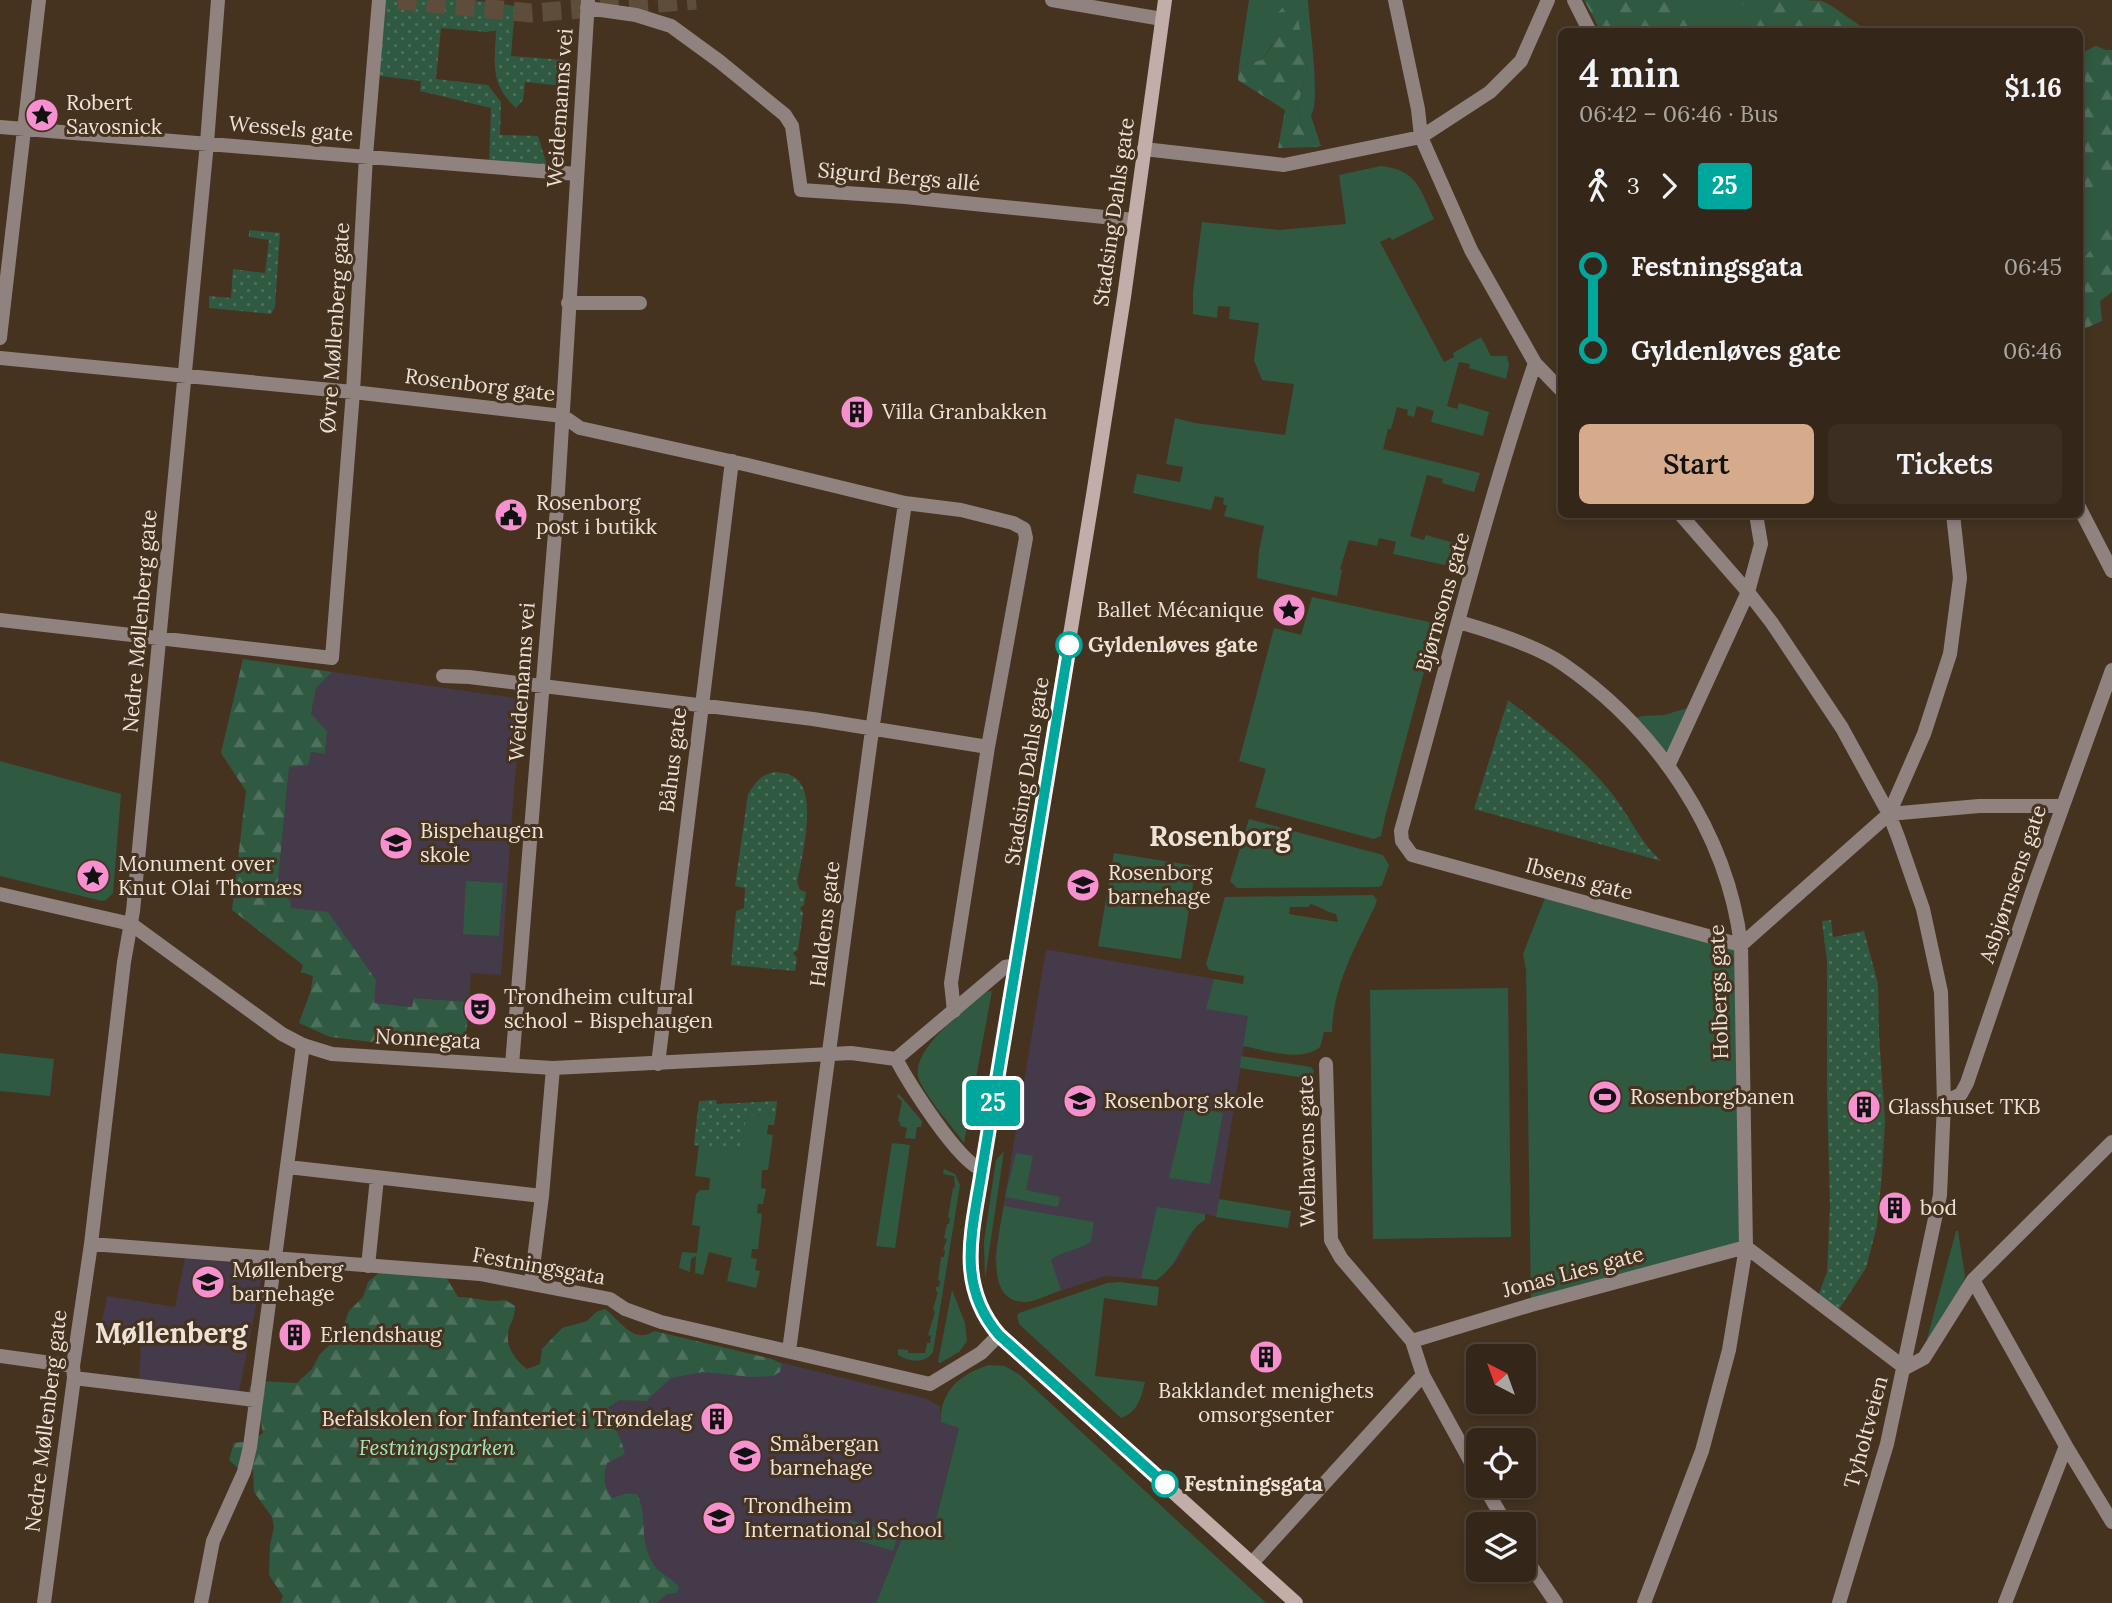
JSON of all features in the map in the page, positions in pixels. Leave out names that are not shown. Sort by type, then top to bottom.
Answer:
[{"type":"main road","name":"Stadsing Dahls gate","points":[[999,1335],[984,1313],[970,1271],[970,1252],[1086,540],[1165,0]]},
{"type":"main road","points":[[999,1335],[1296,1603]]},
{"type":"street","points":[[0,338],[39,0]]},
{"type":"street","name":"Nedre Møllenberg gate","points":[[44,1603],[92,1244],[145,798],[218,0]]},
{"type":"street","name":"Øvre Møllenberg gate","points":[[158,638],[332,658],[379,0]]},
{"type":"street","points":[[1052,0],[1162,19]]},
{"type":"street","points":[[1395,0],[1418,109],[1421,136],[1471,250],[1535,363],[1558,387]]},
{"type":"street","points":[[1144,149],[1284,165],[1421,136],[1490,92],[1521,61],[1548,0]]},
{"type":"street","points":[[1574,0],[1588,28]]},
{"type":"street","name":"Sigurd Bergs allé","points":[[588,4],[671,26],[785,115],[792,127],[801,190],[1134,220]]},
{"type":"street","name":"Weidemanns vei","points":[[512,1065],[563,416],[588,4]]},
{"type":"street","name":"Wessels gate","points":[[0,127],[577,174]]},
{"type":"street","points":[[568,303],[640,303]]},
{"type":"street","name":"Rosenborg gate","points":[[0,358],[353,392],[563,416],[580,428],[905,503],[961,510],[1013,523],[1024,529]]},
{"type":"street","name":"Bjørnsons gate","points":[[1408,852],[1402,841],[1401,831],[1516,421],[1535,363]]},
{"type":"street","name":"Båhus gate","points":[[658,1064],[732,461]]},
{"type":"street","name":"Haldens gate","points":[[789,1351],[872,728],[905,503]]},
{"type":"street","points":[[2083,515],[2112,571]]},
{"type":"street","points":[[1683,518],[1748,592],[1804,670],[1842,728],[1889,814],[1923,909],[1941,992],[1944,1103],[1940,1195],[1905,1368],[1746,1247]]},
{"type":"street","points":[[1669,764],[1748,592],[1761,544],[1757,518]]},
{"type":"street","points":[[1741,945],[1889,814],[1924,734],[1950,654],[1960,578],[1953,518]]},
{"type":"street","name":"Stadsing Dahls gate","points":[[954,1011],[951,983],[988,747],[1026,538],[1024,529]]},
{"type":"street","points":[[0,620],[138,638],[158,638]]},
{"type":"street","name":"Holbergs gate","points":[[1459,622],[1496,633],[1562,663],[1611,703],[1669,764],[1711,839],[1737,914],[1741,945],[1746,1247],[1729,1350],[1702,1451],[1644,1603]]},
{"type":"street","name":"Asbjørnsens gate","points":[[1944,1103],[1961,1094],[1967,1083],[2112,670]]},
{"type":"street","points":[[443,676],[543,686],[872,728],[988,747]]},
{"type":"street","points":[[1889,814],[1979,806],[2063,806]]},
{"type":"street","name":"Ibsens gate","points":[[1408,852],[1741,945]]},
{"type":"street","name":"Nonnegata","points":[[0,894],[131,924],[282,1034],[303,1045],[332,1054],[552,1068],[851,1053],[896,1059]]},
{"type":"street","points":[[982,1170],[974,1167],[953,1142],[925,1105],[896,1059],[1005,967],[1016,965]]},
{"type":"street","points":[[201,1603],[213,1541],[244,1472],[303,1045]]},
{"type":"street","name":"Welhavens gate","points":[[1326,1064],[1331,1240],[1341,1258],[1412,1340],[1423,1375],[1466,1453]]},
{"type":"street","points":[[531,1283],[542,1196],[552,1068]]},
{"type":"street","name":"Tyholtveien","points":[[1839,1603],[1887,1444],[1905,1368],[1924,1358],[1973,1280],[2112,1142]]},
{"type":"street","points":[[288,1167],[542,1196]]},
{"type":"street","points":[[368,1266],[377,1178]]},
{"type":"street","points":[[92,1244],[273,1259]]},
{"type":"street","name":"Jonas Lies gate","points":[[1412,1340],[1746,1247]]},
{"type":"street","name":"Festningsgata","points":[[273,1259],[480,1274],[531,1283],[610,1299],[625,1309],[661,1322],[930,1384],[981,1353],[999,1335]]},
{"type":"street","points":[[1973,1280],[2112,1522]]},
{"type":"street","points":[[0,1356],[73,1372],[255,1400]]},
{"type":"street","points":[[1252,1563],[1423,1375]]},
{"type":"street","points":[[2006,1603],[2066,1446]]},
{"type":"street","points":[[1536,1574],[1556,1603]]},
{"type":"shaded area","name":"Bispehaugen skole","points":[[332,672],[523,699],[501,975],[471,973],[469,1002],[415,998],[413,1007],[374,1003],[277,891],[289,766],[311,752],[325,754],[327,731],[311,715],[316,688]]},
{"type":"shaded area","points":[[1046,951],[1243,984],[1249,1016],[1216,1217],[1205,1214],[1205,1220],[1198,1224],[1174,1264],[1156,1280],[1105,1276],[1027,1302],[1019,1301],[1004,1291],[999,1282],[995,1257],[1043,967]]},
{"type":"shaded area","points":[[185,1258],[264,1266],[239,1392],[139,1380],[141,1344],[99,1337],[107,1296],[175,1307]]},
{"type":"shaded area","points":[[654,1331],[924,1398],[940,1406],[941,1422],[959,1427],[932,1535],[906,1529],[876,1603],[653,1603],[623,1576],[591,1441]]},
{"type":"green space","points":[[379,0],[471,0],[515,6],[511,56],[564,60],[563,86],[525,82],[523,100],[516,108],[501,90],[495,72],[496,30],[487,32],[441,28],[436,79],[488,85],[501,102],[500,135],[538,136],[549,172],[489,167],[491,108],[420,91],[421,81],[372,75]]},
{"type":"green space","points":[[1249,0],[1308,0],[1315,78],[1311,116],[1321,146],[1317,147],[1303,130],[1297,107],[1308,69],[1297,18],[1284,7],[1273,43],[1262,60],[1239,66]]},
{"type":"green space","points":[[1584,0],[1687,0],[1693,28],[1599,28]]},
{"type":"green space","points":[[1585,0],[1807,0],[1861,28],[1599,28]]},
{"type":"green space","points":[[1739,0],[1822,1],[1865,28],[1757,28]]},
{"type":"green space","points":[[1284,6],[1298,19],[1308,69],[1297,107],[1303,130],[1317,147],[1278,148],[1285,110],[1238,80],[1239,66],[1262,60],[1273,44],[1269,22]]},
{"type":"green space","points":[[2096,46],[2112,50],[2112,182],[2089,188],[2083,194],[2083,52]]},
{"type":"green space","points":[[2112,50],[2112,271],[2083,296],[2083,61]]},
{"type":"green space","points":[[1381,166],[1402,172],[1416,183],[1434,219],[1392,240],[1390,237],[1380,242],[1444,362],[1454,357],[1453,353],[1481,337],[1491,356],[1507,356],[1509,365],[1506,379],[1469,368],[1470,364],[1459,362],[1447,406],[1457,409],[1459,403],[1489,412],[1483,436],[1431,422],[1434,411],[1417,406],[1414,417],[1407,415],[1408,410],[1397,407],[1391,429],[1388,429],[1383,449],[1480,473],[1474,492],[1442,483],[1443,479],[1427,475],[1410,536],[1424,540],[1426,535],[1454,543],[1445,565],[1393,554],[1396,542],[1379,538],[1377,546],[1349,540],[1340,569],[1337,596],[1257,578],[1264,526],[1224,516],[1227,506],[1223,504],[1224,498],[1215,496],[1211,510],[1133,493],[1137,474],[1180,482],[1183,467],[1166,464],[1175,418],[1285,435],[1294,384],[1262,380],[1254,360],[1259,323],[1229,319],[1230,307],[1218,306],[1217,318],[1193,314],[1193,292],[1202,222],[1279,230],[1346,224],[1339,175]]},
{"type":"green space","points":[[2108,220],[2112,224],[2112,292],[2100,301],[2102,321],[2083,329],[2083,260]]},
{"type":"green space","points":[[249,230],[280,233],[275,307],[271,314],[209,308],[209,296],[231,298],[233,269],[265,273],[269,240],[249,237]]},
{"type":"green space","points":[[1312,597],[1429,622],[1435,631],[1381,836],[1374,839],[1255,807],[1266,769],[1239,761],[1274,628],[1301,635]]},
{"type":"green space","points":[[243,659],[332,672],[316,688],[311,714],[327,731],[325,754],[311,752],[308,765],[289,767],[277,891],[290,900],[291,908],[328,912],[376,980],[374,1003],[412,1007],[414,998],[469,1002],[465,1047],[330,1037],[299,1023],[313,976],[301,972],[303,965],[232,910],[246,791],[221,753]]},
{"type":"green space","points":[[1508,700],[1589,768],[1613,795],[1641,838],[1661,861],[1474,809]]},
{"type":"green space","points":[[1691,707],[1669,764],[1627,720],[1664,715]]},
{"type":"green space","points":[[0,761],[121,794],[113,893],[106,900],[0,876]]},
{"type":"green space","points":[[776,772],[797,779],[806,799],[806,828],[797,882],[800,890],[806,892],[804,905],[800,908],[803,913],[798,950],[793,953],[797,958],[795,971],[731,965],[736,911],[744,908],[745,888],[735,886],[748,794],[759,779]]},
{"type":"green space","points":[[1249,819],[1383,855],[1389,865],[1382,885],[1237,888],[1230,881]]},
{"type":"green space","points":[[1114,853],[1196,866],[1181,959],[1098,946]]},
{"type":"green space","points":[[466,881],[503,883],[499,936],[463,934]]},
{"type":"green space","points":[[1547,893],[1741,945],[1746,1247],[1531,1305],[1526,970],[1523,954]]},
{"type":"green space","points":[[1373,895],[1377,900],[1341,983],[1336,998],[1332,1032],[1324,1032],[1320,1047],[1312,1052],[1293,1055],[1243,1046],[1248,1016],[1206,1009],[1214,979],[1243,984],[1244,976],[1209,970],[1206,964],[1225,897]],"holes":[[[1310,904],[1336,914],[1338,922],[1289,914],[1290,907],[1309,907]]]},
{"type":"green space","points":[[1831,920],[1833,937],[1864,931],[1878,984],[1885,1120],[1877,1226],[1866,1268],[1836,1314],[1817,1299],[1827,1272],[1830,1206],[1827,961],[1822,921]]},
{"type":"green space","points":[[1508,988],[1511,1237],[1373,1239],[1370,990]]},
{"type":"green space","points":[[992,991],[964,1143],[924,1090],[918,1070],[921,1058],[940,1032],[986,992]]},
{"type":"green space","points":[[0,1053],[54,1059],[50,1096],[0,1091]]},
{"type":"green space","points":[[1241,1056],[1311,1067],[1314,1071],[1312,1079],[1240,1068]]},
{"type":"green space","points":[[898,1093],[922,1121],[921,1127],[917,1127],[915,1139],[905,1138],[907,1128],[900,1126],[898,1121],[902,1101],[897,1097]]},
{"type":"green space","points":[[716,1100],[717,1104],[777,1101],[776,1113],[754,1115],[746,1119],[741,1151],[694,1145],[699,1101]]},
{"type":"green space","points":[[1186,1106],[1223,1113],[1210,1184],[1169,1178]]},
{"type":"green space","points":[[776,1113],[774,1125],[768,1125],[767,1134],[773,1135],[768,1170],[762,1170],[761,1188],[766,1189],[763,1204],[758,1204],[757,1213],[762,1214],[758,1249],[752,1249],[751,1258],[757,1259],[755,1270],[760,1271],[756,1288],[727,1281],[732,1258],[709,1252],[703,1275],[695,1273],[696,1256],[691,1259],[690,1272],[679,1268],[682,1252],[697,1253],[700,1226],[692,1225],[696,1194],[700,1190],[709,1190],[710,1178],[695,1176],[699,1145],[741,1150],[746,1119],[754,1115]]},
{"type":"green space","points":[[892,1143],[910,1145],[895,1248],[876,1246]]},
{"type":"green space","points":[[1004,1151],[985,1279],[984,1241],[996,1160]]},
{"type":"green space","points":[[1016,1153],[1033,1156],[1026,1190],[1060,1197],[1058,1207],[1005,1197]]},
{"type":"green space","points":[[944,1169],[955,1174],[960,1185],[933,1352],[926,1359],[912,1360],[898,1355],[898,1349],[908,1350],[908,1353],[925,1353],[927,1343],[930,1343],[931,1336],[928,1335],[935,1312],[933,1309],[938,1292],[936,1287],[939,1287],[941,1257],[944,1257],[943,1250],[947,1239],[944,1238],[955,1187],[954,1176],[943,1174]]},
{"type":"green space","points":[[1219,1199],[1291,1211],[1288,1228],[1216,1217]]},
{"type":"green space","points":[[1004,1206],[1094,1222],[1091,1241],[1051,1260],[1061,1290],[1024,1302],[1011,1299],[1002,1290],[996,1263]]},
{"type":"green space","points":[[1157,1207],[1205,1214],[1205,1220],[1191,1232],[1171,1266],[1156,1280],[1141,1278]]},
{"type":"green space","points":[[1956,1231],[1965,1276],[1926,1343]]},
{"type":"green space","name":"Festningsparken","points":[[381,1271],[446,1277],[458,1297],[505,1300],[515,1306],[508,1339],[516,1359],[527,1369],[540,1364],[542,1349],[562,1328],[587,1321],[596,1312],[605,1309],[633,1333],[646,1335],[654,1331],[772,1359],[782,1364],[780,1372],[773,1376],[751,1377],[703,1372],[671,1378],[646,1401],[619,1400],[609,1407],[625,1454],[607,1463],[605,1485],[612,1498],[637,1494],[649,1555],[654,1565],[679,1587],[677,1593],[667,1594],[657,1603],[280,1603],[283,1596],[269,1575],[270,1545],[274,1527],[272,1517],[254,1492],[253,1470],[241,1471],[229,1460],[234,1443],[252,1441],[263,1433],[261,1422],[253,1419],[246,1404],[250,1386],[262,1381],[297,1383],[312,1369],[320,1354],[340,1335],[349,1311],[363,1297],[368,1282]]},
{"type":"green space","points":[[1107,1283],[1159,1287],[1157,1306],[1104,1298],[1095,1376],[1145,1382],[1135,1408],[1121,1418],[1019,1324],[1017,1316],[1019,1313]]},
{"type":"green space","points":[[952,1290],[965,1323],[967,1341],[959,1352],[940,1363],[938,1362]]},
{"type":"green space","points":[[989,1365],[1005,1366],[1020,1375],[1266,1603],[876,1603],[906,1528],[932,1535],[959,1428],[941,1422],[944,1401],[961,1379]]},
{"type":"green space","points":[[850,1520],[898,1534],[893,1551],[844,1536]]},
{"type":"tunnel","points":[[398,0],[531,13],[696,0]]},
{"type":"bus line","name":"25","points":[[1069,645],[982,1170],[970,1252],[970,1271],[984,1313],[999,1335],[1165,1484]]},
{"type":"place","name":"Robert Savosnick","points":[[42,115]]},
{"type":"place","name":"Villa Granbakken","points":[[857,412]]},
{"type":"place","name":"Rosenborg post i butikk","points":[[511,515]]},
{"type":"place","name":"Ballet Mécanique","points":[[1289,610]]},
{"type":"place","name":"Gyldenløves gate","points":[[1069,645]]},
{"type":"place","name":"Bispehaugen skole","points":[[396,843]]},
{"type":"place","name":"Monument over Knut Olai Thornæs","points":[[93,876]]},
{"type":"place","name":"Rosenborg barnehage","points":[[1083,885]]},
{"type":"place","name":"Trondheim cultural school - Bispehaugen","points":[[480,1009]]},
{"type":"place","name":"Rosenborgbanen","points":[[1605,1097]]},
{"type":"place","name":"Rosenborg skole","points":[[1080,1101]]},
{"type":"place","name":"Glasshuset TKB","points":[[1864,1107]]},
{"type":"place","name":"bod","points":[[1895,1208]]},
{"type":"place","name":"Møllenberg barnehage","points":[[208,1282]]},
{"type":"place","name":"Erlendshaug","points":[[295,1335]]},
{"type":"place","name":"Bakklandet menighets omsorgsenter","points":[[1266,1357]]},
{"type":"place","name":"Befalskolen for Infanteriet i Trøndelag","points":[[717,1419]]},
{"type":"place","name":"Småbergan barnehage","points":[[745,1456]]},
{"type":"place","name":"Festningsgata","points":[[1165,1484]]},
{"type":"place","name":"Trondheim International School","points":[[719,1518]]},
{"type":"district","name":"Rosenborg","points":[[1220,836]]},
{"type":"district","name":"Møllenberg","points":[[171,1333]]}]
